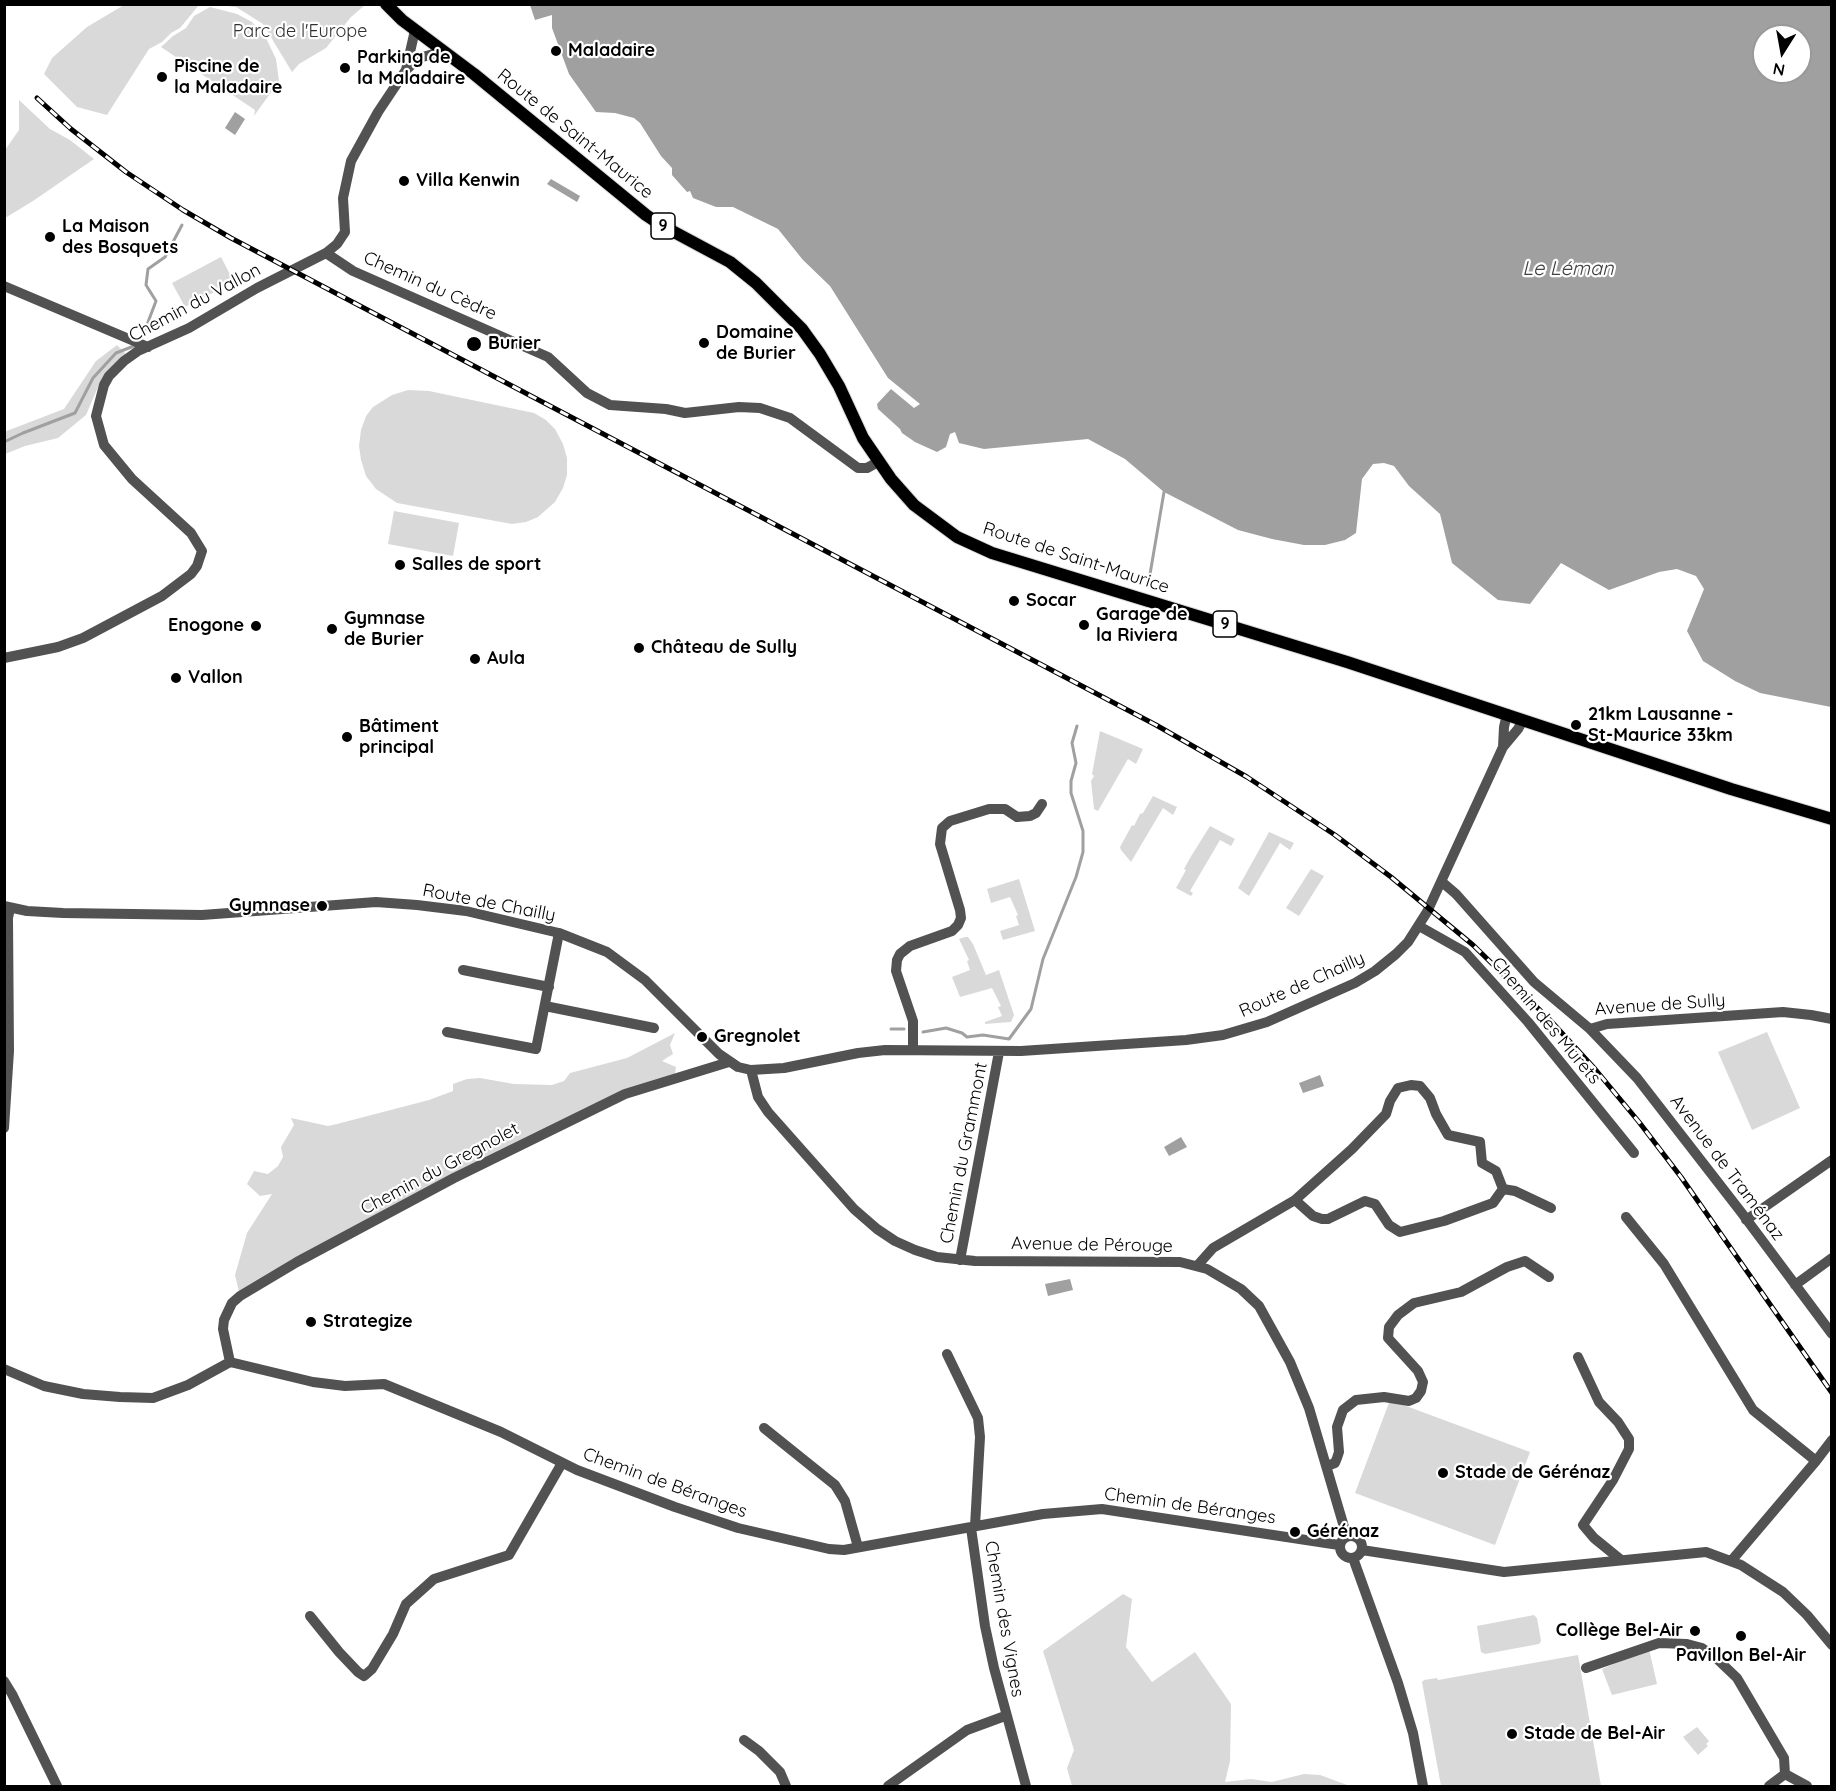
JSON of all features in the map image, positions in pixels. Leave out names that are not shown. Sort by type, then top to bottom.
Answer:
[{"type":"main road","name":"Route de Saint-Maurice","points":[[388,7],[646,214],[661,225],[730,262],[779,305],[802,329],[820,354],[839,386],[863,438],[878,462],[906,497],[957,537],[976,547],[1507,714],[1731,789],[1832,819]]},
{"type":"street","name":"Chemin du Vallon","points":[[406,69],[415,30]]},
{"type":"street","name":"Chemin du Vallon","points":[[4,658],[58,647],[83,638],[121,619],[191,574],[201,559],[202,551],[190,533],[132,479],[104,445],[96,416],[104,385],[109,376],[124,361],[145,345],[189,328],[257,288],[326,253],[337,244],[345,232],[343,198],[351,161],[378,112],[406,69],[419,58],[444,51]]},
{"type":"street","name":"Chemin du Cèdre","points":[[326,253],[353,271],[549,357],[580,387],[601,401],[615,406],[685,413],[739,407],[767,410],[790,418],[853,466],[867,468],[878,462]]},
{"type":"street","points":[[4,286],[145,345]]},
{"type":"street","name":"Route de Chailly","points":[[1503,747],[1507,714]]},
{"type":"street","name":"Route de Chailly","points":[[4,1128],[9,1051],[7,907],[27,911],[63,913],[202,915],[358,903],[385,903],[460,910],[559,933],[607,952],[645,980],[729,1062],[751,1070],[784,1068],[867,1052],[913,1049],[999,1052],[1186,1040],[1238,1031],[1276,1019],[1369,975],[1396,954],[1419,926],[1442,882],[1503,747],[1523,720]]},
{"type":"street","points":[[913,1049],[913,1021],[896,971],[898,957],[910,946],[952,931],[961,918],[940,844],[942,828],[950,821],[989,808],[1005,809],[1017,817],[1030,816],[1036,813],[1042,804]]},
{"type":"street","name":"Avenue de Sully","points":[[1442,882],[1456,894],[1534,982],[1590,1029],[1607,1024],[1783,1012],[1832,1019]]},
{"type":"street","name":"Chemin des Murets","points":[[1419,926],[1465,952],[1528,1022],[1634,1153]]},
{"type":"street","points":[[447,1032],[536,1049],[559,933]]},
{"type":"street","points":[[463,970],[549,987]]},
{"type":"street","points":[[545,1006],[654,1028]]},
{"type":"street","name":"Avenue de Traménaz","points":[[1590,1029],[1637,1078],[1832,1334]]},
{"type":"street","name":"Chemin du Grammont","points":[[960,1260],[999,1052]]},
{"type":"street","name":"Chemin du Gregnolet","points":[[230,1362],[223,1329],[224,1320],[232,1303],[240,1296],[297,1262],[454,1178],[615,1099],[688,1073],[729,1062]]},
{"type":"street","name":"Avenue de Pérouge","points":[[751,1070],[758,1097],[768,1112],[854,1209],[895,1241],[937,1257],[960,1260],[1180,1262],[1222,1276],[1241,1289],[1259,1306],[1290,1362],[1309,1408],[1327,1466],[1343,1541]]},
{"type":"street","points":[[1197,1266],[1213,1248],[1295,1200],[1352,1149],[1386,1114],[1390,1101],[1398,1088],[1411,1085],[1420,1086],[1430,1098],[1448,1136],[1480,1142],[1482,1163],[1496,1171],[1503,1189]]},
{"type":"street","points":[[1746,1220],[1832,1161]]},
{"type":"street","points":[[1295,1200],[1313,1216],[1322,1219],[1328,1219],[1365,1201],[1375,1204],[1389,1225],[1401,1232],[1444,1221],[1493,1203],[1503,1189]]},
{"type":"street","points":[[1503,1189],[1515,1191],[1551,1208]]},
{"type":"street","points":[[1626,1216],[1664,1264],[1753,1410],[1816,1461]]},
{"type":"street","points":[[1795,1285],[1832,1258]]},
{"type":"street","points":[[1327,1466],[1335,1463],[1339,1452],[1336,1435],[1343,1410],[1356,1400],[1384,1397],[1409,1401],[1416,1398],[1421,1391],[1422,1382],[1418,1371],[1388,1338],[1389,1328],[1398,1315],[1414,1303],[1461,1292],[1508,1267],[1525,1261],[1549,1277]]},
{"type":"street","name":"Chemin des Vignes","points":[[946,1354],[978,1418],[980,1437],[973,1527],[985,1626],[1005,1716],[1026,1786]]},
{"type":"street","points":[[1578,1357],[1599,1402],[1618,1422],[1629,1439],[1629,1449],[1613,1480],[1583,1525],[1594,1538],[1621,1560]]},
{"type":"street","points":[[4,1369],[44,1386],[83,1394],[153,1398],[188,1385],[230,1362]]},
{"type":"street","name":"Chemin de Béranges","points":[[230,1362],[313,1382],[345,1386],[384,1384],[501,1432],[562,1464],[675,1507],[738,1528],[830,1550],[844,1550],[1042,1514],[1102,1509],[1343,1541]]},
{"type":"street","points":[[764,1428],[835,1485],[844,1501],[858,1547]]},
{"type":"street","points":[[1732,1560],[1831,1441]]},
{"type":"street","points":[[310,1616],[339,1652],[364,1676],[372,1668],[393,1634],[406,1604],[434,1579],[509,1555],[562,1464]]},
{"type":"street","points":[[1354,1536],[1359,1540],[1362,1550],[1353,1558],[1343,1556],[1343,1541],[1354,1536]]},
{"type":"street","points":[[1362,1550],[1504,1572],[1706,1552],[1732,1560],[1783,1592],[1832,1644]]},
{"type":"street","points":[[1353,1558],[1398,1683],[1413,1733],[1423,1786]]},
{"type":"street","points":[[1586,1668],[1659,1643],[1687,1644],[1702,1648],[1737,1678],[1784,1758],[1785,1774]]},
{"type":"street","points":[[4,1681],[57,1786]]},
{"type":"street","name":"Chemin des Vignes","points":[[888,1786],[968,1730],[1005,1716]]},
{"type":"street","points":[[744,1740],[780,1772],[786,1786]]},
{"type":"street","points":[[1769,1786],[1785,1774]]},
{"type":"street","points":[[1785,1774],[1807,1786]]},
{"type":"green space","points":[[124,5],[199,5],[180,28],[149,49],[107,115],[77,107],[44,74],[52,58],[87,27]]},
{"type":"green space","name":"Parc de l'Europe","points":[[218,5],[365,5],[351,17],[326,48],[299,64],[292,72],[263,24],[236,7]]},
{"type":"green space","points":[[210,7],[237,14],[252,22],[266,38],[276,59],[279,81],[254,116],[255,110],[161,47],[186,28],[194,16]]},
{"type":"green space","points":[[19,100],[50,129],[70,140],[94,159],[5,218],[5,150],[19,130]]},
{"type":"green space","points":[[221,257],[234,282],[185,307],[172,283]]},
{"type":"green space","points":[[117,345],[127,355],[110,371],[98,387],[86,415],[58,438],[25,446],[5,454],[4,432],[64,409],[96,361]]},
{"type":"green space","points":[[408,390],[429,391],[534,413],[546,420],[555,429],[567,458],[567,475],[555,502],[538,517],[512,524],[397,503],[376,489],[366,476],[361,460],[359,446],[361,430],[366,416],[373,407],[392,395]]},
{"type":"green space","points":[[394,511],[459,523],[453,556],[388,544]]},
{"type":"green space","points":[[1100,731],[1143,749],[1136,764],[1128,759],[1098,811],[1094,809],[1091,781],[1094,776],[1092,774]]},
{"type":"green space","points":[[1153,796],[1177,807],[1173,815],[1163,808],[1131,862],[1120,847],[1132,825],[1134,826]]},
{"type":"green space","points":[[1210,826],[1235,839],[1231,846],[1220,840],[1190,891],[1193,893],[1191,896],[1176,888],[1190,858]]},
{"type":"green space","points":[[1269,832],[1294,843],[1290,850],[1280,843],[1249,896],[1238,888]]},
{"type":"green space","points":[[1311,869],[1324,876],[1299,916],[1286,908]]},
{"type":"green space","points":[[1019,879],[1035,931],[1003,940],[1000,931],[1019,925],[1016,916],[1018,915],[1010,897],[991,903],[987,889]]},
{"type":"green space","points":[[968,937],[973,944],[986,975],[999,970],[1014,1015],[1011,1022],[985,1024],[985,1022],[1002,1016],[998,1007],[1001,1006],[992,988],[960,997],[952,977],[970,970],[967,961],[969,960],[959,939]]},
{"type":"green space","points":[[1767,1032],[1800,1108],[1752,1130],[1718,1052]]},
{"type":"green space","points":[[675,1033],[670,1045],[673,1054],[662,1061],[676,1067],[675,1074],[625,1090],[240,1296],[235,1275],[247,1233],[272,1194],[260,1196],[247,1184],[254,1171],[268,1174],[278,1166],[283,1157],[281,1147],[294,1125],[291,1118],[328,1126],[429,1100],[453,1091],[453,1084],[467,1079],[480,1078],[514,1084],[552,1085],[564,1081],[570,1073],[627,1058]]},
{"type":"green space","name":"Stade de Gérénaz","points":[[1390,1400],[1530,1452],[1495,1545],[1355,1493]]},
{"type":"green space","points":[[1123,1594],[1132,1599],[1126,1647],[1152,1682],[1195,1652],[1231,1704],[1230,1761],[1225,1782],[1251,1779],[1272,1782],[1304,1774],[1320,1775],[1350,1786],[1072,1786],[1067,1768],[1074,1750],[1043,1651]]},
{"type":"green space","points":[[1534,1615],[1537,1618],[1541,1641],[1539,1644],[1485,1654],[1481,1652],[1477,1626]]},
{"type":"green space","points":[[1649,1649],[1657,1684],[1612,1695],[1602,1669]]},
{"type":"green space","name":"Stade de Bel-Air","points":[[1578,1655],[1601,1786],[1441,1786],[1422,1682],[1424,1680],[1437,1678],[1438,1680]]},
{"type":"green space","points":[[1697,1727],[1709,1741],[1706,1744],[1708,1746],[1698,1755],[1683,1737]]},
{"type":"water","name":"Le Léman","points":[[530,5],[1831,5],[1831,707],[1760,693],[1703,661],[1687,631],[1704,589],[1696,576],[1677,569],[1659,572],[1609,590],[1561,563],[1530,604],[1498,600],[1452,563],[1440,514],[1409,486],[1394,466],[1384,463],[1373,464],[1362,479],[1356,533],[1345,540],[1325,545],[1304,545],[1238,530],[1164,492],[1125,459],[1088,439],[984,449],[959,443],[955,432],[950,434],[946,447],[937,452],[915,442],[902,433],[878,409],[877,404],[891,389],[914,408],[920,404],[888,378],[830,286],[803,260],[778,229],[733,207],[716,207],[693,198],[690,191],[687,192],[672,175],[672,168],[634,118],[615,113],[596,112],[569,74],[552,28],[552,15],[535,20]]},
{"type":"water","points":[[235,112],[245,119],[235,135],[225,128]]},
{"type":"water","points":[[551,179],[580,196],[577,202],[547,184]]},
{"type":"water","points":[[1320,1075],[1324,1086],[1303,1093],[1299,1083]]},
{"type":"water","points":[[1181,1137],[1187,1147],[1169,1156],[1164,1147]]},
{"type":"water","points":[[1070,1279],[1073,1290],[1048,1296],[1045,1284]]},
{"type":"waterway","points":[[138,341],[145,330],[156,301],[146,285],[148,269],[165,257],[182,225]]},
{"type":"waterway","points":[[4,442],[75,413],[93,378],[116,353],[134,346]]},
{"type":"waterway","points":[[1148,586],[1164,492]]},
{"type":"waterway","points":[[923,1032],[946,1028],[967,1037],[983,1035],[1009,1039],[1031,1009],[1043,959],[1076,877],[1083,852],[1083,831],[1071,793],[1071,781],[1076,763],[1072,743],[1077,726]]},
{"type":"waterway","points":[[891,1029],[904,1029]]},
{"type":"railway","points":[[37,98],[71,129],[126,172],[183,210],[231,238],[1156,725],[1247,777],[1335,835],[1391,877],[1473,945],[1549,1019],[1595,1069],[1681,1177],[1832,1393]]},
{"type":"place","name":"Maladaire","points":[[556,51]]},
{"type":"place","name":"Parking de la Maladaire","points":[[345,68]]},
{"type":"place","name":"Piscine de la Maladaire","points":[[162,77]]},
{"type":"place","name":"Villa Kenwin","points":[[404,181]]},
{"type":"place","name":"La Maison des Bosquets","points":[[50,237]]},
{"type":"place","name":"Domaine de Burier","points":[[704,343]]},
{"type":"place","name":"Burier","points":[[474,344]]},
{"type":"place","name":"Salles de sport","points":[[400,565]]},
{"type":"place","name":"Socar","points":[[1014,601]]},
{"type":"place","name":"Garage de la Riviera","points":[[1084,625]]},
{"type":"place","name":"Enogone","points":[[256,626]]},
{"type":"place","name":"Gymnase de Burier","points":[[332,629]]},
{"type":"place","name":"Château de Sully","points":[[639,648]]},
{"type":"place","name":"Aula","points":[[475,659]]},
{"type":"place","name":"Vallon","points":[[176,678]]},
{"type":"place","name":"21km Lausanne - St-Maurice 33km","points":[[1576,725]]},
{"type":"place","name":"Bâtiment principal","points":[[347,737]]},
{"type":"place","name":"Gymnase","points":[[322,906]]},
{"type":"place","name":"Gregnolet","points":[[702,1037]]},
{"type":"place","name":"Strategize","points":[[311,1322]]},
{"type":"place","name":"Stade de Gérénaz","points":[[1443,1473]]},
{"type":"place","name":"Gérénaz","points":[[1295,1532]]},
{"type":"place","name":"Collège Bel-Air","points":[[1695,1631]]},
{"type":"place","name":"Pavillon Bel-Air","points":[[1741,1636]]},
{"type":"place","name":"Stade de Bel-Air","points":[[1512,1734]]}]
